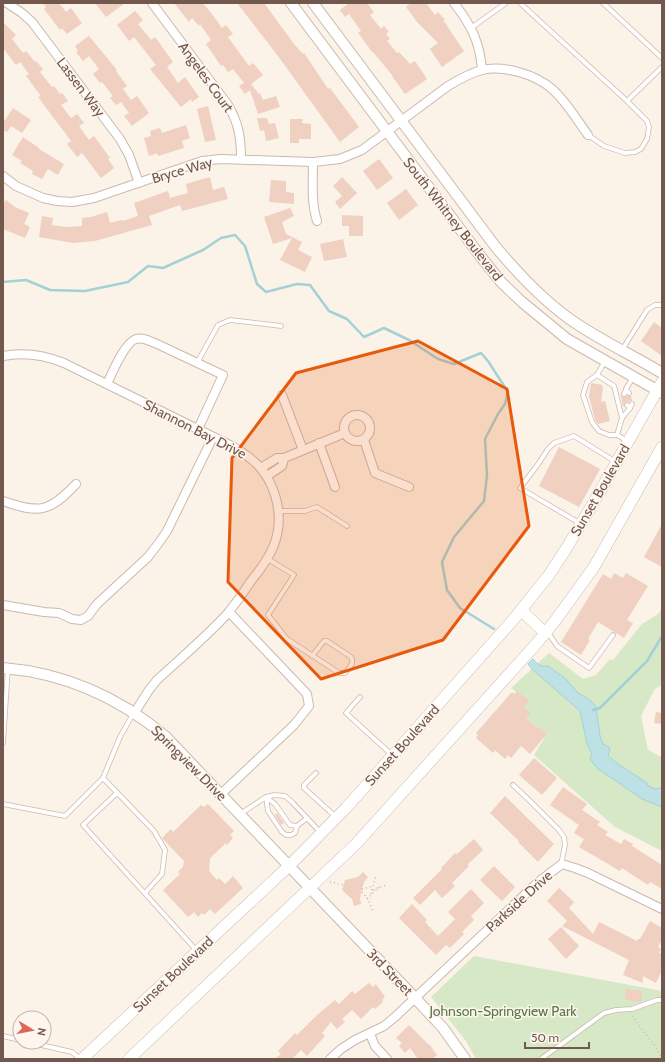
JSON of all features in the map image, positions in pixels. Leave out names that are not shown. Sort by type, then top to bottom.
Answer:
[{"type":"main road","name":"Sunset Boulevard","points":[[81,1059],[289,866],[337,817],[521,610],[549,575],[581,524],[628,441],[660,389]]},
{"type":"main road","points":[[129,1059],[311,889],[366,834],[546,632],[594,567],[662,447]]},
{"type":"main road","points":[[521,610],[546,632]]},
{"type":"street","name":"Lassen Way","points":[[7,3],[32,22],[120,139],[139,183]]},
{"type":"street","name":"Angeles Court","points":[[152,3],[228,105],[239,129],[241,160]]},
{"type":"street","name":"South Whitney Boulevard","points":[[291,3],[501,282],[522,302],[567,339],[633,377],[660,389]]},
{"type":"street","name":"South Whitney Boulevard","points":[[313,3],[495,246],[514,269],[534,289],[576,324],[662,373]]},
{"type":"street","points":[[454,3],[471,28],[480,50],[482,70]]},
{"type":"street","name":"Bryce Way","points":[[3,176],[23,190],[43,198],[57,202],[72,202],[94,198],[202,161],[221,159],[313,162],[327,161],[350,156],[362,150],[448,86],[462,77],[482,70],[508,70],[518,72],[528,75],[551,88],[561,98],[588,135]]},
{"type":"street","points":[[313,162],[313,201],[317,221]]},
{"type":"street","points":[[107,384],[127,346],[135,339],[144,339],[155,342],[223,375],[198,429]]},
{"type":"street","name":"Shannon Bay Drive","points":[[3,356],[34,354],[50,357],[107,384],[247,454],[261,468],[272,487],[279,511],[278,532],[274,545],[267,558],[229,612],[157,680],[148,690],[134,712]]},
{"type":"street","points":[[282,395],[303,450]]},
{"type":"street","points":[[352,416],[363,416],[370,424],[370,434],[364,440],[357,442],[352,441],[347,438],[345,433],[345,423],[348,418],[352,416]]},
{"type":"street","points":[[261,468],[277,458],[284,458],[345,433]]},
{"type":"street","points":[[3,605],[59,613],[72,619],[81,620],[88,616],[97,604],[148,557],[158,544],[167,531],[213,437]]},
{"type":"street","points":[[364,440],[375,472],[409,487]]},
{"type":"street","points":[[319,443],[335,487]]},
{"type":"street","points":[[267,476],[282,466],[284,458]]},
{"type":"street","points":[[3,501],[19,507],[31,509],[44,508],[54,504],[65,496],[76,484]]},
{"type":"street","points":[[221,794],[294,725],[309,706],[307,694],[229,612]]},
{"type":"street","name":"Springview Drive","points":[[6,668],[41,673],[77,684],[108,697],[134,712],[165,736],[289,866]]},
{"type":"street","name":"Parkside Drive","points":[[330,1059],[341,1049],[355,1040],[384,1026],[536,884],[561,865],[588,873],[662,909]]},
{"type":"street","name":"3rd Street","points":[[289,866],[446,1032],[464,1059]]},
{"type":"street","points":[[370,1034],[375,1046],[387,1059]]},
{"type":"lane","points":[[471,28],[506,3]]},
{"type":"lane","points":[[520,3],[628,101],[647,121],[649,128],[647,139],[641,149],[635,152],[626,153],[604,146],[588,135]]},
{"type":"lane","points":[[603,3],[662,58]]},
{"type":"lane","points":[[628,101],[662,67]]},
{"type":"lane","points":[[622,350],[647,310],[655,306],[662,305]]},
{"type":"lane","points":[[197,363],[218,324],[230,320],[281,326]]},
{"type":"lane","points":[[606,361],[597,375],[586,382],[584,395],[592,422],[599,431],[617,435],[628,441]]},
{"type":"lane","points":[[597,375],[626,392],[633,377]]},
{"type":"lane","points":[[614,386],[622,418]]},
{"type":"lane","points":[[617,435],[622,418],[630,406]]},
{"type":"lane","points":[[581,524],[520,488],[554,443],[574,436],[616,463]]},
{"type":"lane","points":[[279,511],[305,511],[318,507],[347,526]]},
{"type":"lane","points":[[267,558],[294,575],[268,615],[287,639],[312,656],[342,674],[345,673],[353,660],[351,656],[328,641],[321,643],[312,656]]},
{"type":"lane","points":[[546,632],[557,646],[589,668],[613,635]]},
{"type":"lane","points":[[3,744],[6,668]]},
{"type":"lane","points":[[360,697],[346,713],[392,755]]},
{"type":"lane","points":[[3,804],[65,816],[103,778],[120,738],[134,712]]},
{"type":"lane","points":[[316,773],[304,785],[304,788],[337,817]]},
{"type":"lane","points":[[103,778],[154,831],[164,850],[162,874],[145,893]]},
{"type":"lane","points":[[513,785],[559,830],[564,837],[565,845],[561,865]]},
{"type":"lane","points":[[116,793],[83,824],[197,951]]},
{"type":"lane","points":[[240,814],[266,797],[274,795],[285,796],[321,833]]},
{"type":"lane","points":[[266,797],[276,804],[290,825],[297,826]]},
{"type":"lane","points":[[266,797],[268,811],[282,832],[286,835],[292,835],[295,833],[297,826],[307,818]]},
{"type":"lane","points":[[541,1059],[604,1013],[616,1010],[632,1009],[657,1000],[662,1000]]},
{"type":"lane","points":[[52,1047],[72,1052],[81,1059]]},
{"type":"path","points":[[372,894],[376,875]]},
{"type":"path","points":[[329,882],[344,885]]},
{"type":"path","points":[[373,890],[386,885]]},
{"type":"path","points":[[373,886],[362,890],[373,911]]},
{"type":"path","points":[[367,898],[378,887]]},
{"type":"path","points":[[627,1010],[655,1046],[662,1059]]},
{"type":"highlighted area","points":[[418,341],[507,389],[529,526],[443,640],[321,679],[228,582],[232,458],[296,373]]},
{"type":"green space","points":[[662,608],[662,684],[654,690],[641,716],[648,750],[662,757],[662,851],[615,827],[534,755],[547,734],[526,718],[530,713],[524,707],[528,701],[511,688],[549,653],[583,679],[596,675],[610,659],[613,660],[642,624],[658,614]]},
{"type":"green space","name":"Johnson-Springview Park","points":[[474,956],[662,991],[662,1059],[476,1059],[466,1041],[431,997]]},
{"type":"water","points":[[533,659],[540,665],[548,666],[566,679],[577,692],[590,700],[596,707],[600,736],[603,744],[609,747],[610,750],[608,755],[615,762],[647,783],[648,786],[655,789],[662,789],[662,807],[642,799],[597,768],[590,759],[592,754],[587,744],[580,711],[533,670],[528,664]]},
{"type":"building","points":[[43,3],[59,3],[66,12],[71,8],[82,23],[67,34],[62,28],[60,30],[44,9],[46,7]]},
{"type":"building","points":[[95,3],[125,3],[106,17]]},
{"type":"building","points":[[174,3],[203,3],[222,28],[226,25],[233,34],[228,37],[249,66],[253,63],[263,75],[251,84],[259,94],[260,93],[263,100],[276,96],[280,107],[258,114],[250,90],[245,94],[239,86],[244,83],[233,69],[228,72],[223,65],[221,66],[206,44],[211,40],[200,24],[199,26],[192,18],[189,22]]},
{"type":"building","points":[[237,3],[264,3],[294,44],[303,54],[304,53],[328,89],[330,88],[359,127],[340,142],[278,56]]},
{"type":"building","points":[[349,3],[367,3],[374,12],[370,15],[381,29],[384,26],[389,32],[386,34],[390,39],[387,41],[397,53],[399,52],[410,64],[415,61],[427,79],[405,94],[393,76],[358,33],[361,31],[349,14],[345,17],[340,10]]},
{"type":"building","points":[[411,3],[426,3],[435,15],[438,12],[445,20],[443,21],[448,26],[464,51],[442,67],[430,49],[438,43],[417,22],[406,7]]},
{"type":"building","points":[[135,11],[143,20],[138,24],[151,40],[155,37],[173,62],[167,67],[178,83],[185,77],[199,97],[192,102],[191,99],[181,107],[150,69],[156,65],[134,37],[129,41],[117,25]]},
{"type":"building","points":[[3,22],[16,35],[12,39],[23,53],[26,51],[35,62],[36,61],[43,69],[40,72],[52,87],[54,86],[60,94],[62,93],[68,101],[61,105],[71,118],[77,114],[84,123],[79,126],[89,140],[94,136],[110,158],[108,159],[114,168],[101,178],[82,153],[77,157],[67,144],[71,141],[38,97],[41,96],[26,76],[29,74],[20,62],[16,65],[3,48]]},
{"type":"building","points":[[89,36],[117,70],[116,71],[127,86],[123,89],[131,100],[137,96],[149,113],[132,126],[124,116],[129,113],[121,102],[116,105],[110,98],[113,96],[102,82],[100,83],[93,74],[99,69],[89,56],[83,61],[76,52],[78,51],[75,46]]},
{"type":"building","points":[[208,106],[216,140],[205,142],[197,109]]},
{"type":"building","points":[[13,108],[31,120],[22,133],[11,126],[7,132],[3,130],[3,123]]},
{"type":"building","points":[[257,118],[267,118],[269,124],[275,123],[279,138],[266,141],[264,130],[260,131]]},
{"type":"building","points":[[290,119],[303,119],[302,123],[311,124],[311,139],[299,139],[299,143],[290,143]]},
{"type":"building","points":[[186,125],[190,138],[182,141],[184,148],[158,156],[157,153],[149,156],[144,138],[151,136],[150,131],[160,128],[162,133]]},
{"type":"building","points":[[23,137],[39,149],[64,164],[58,175],[48,169],[42,179],[32,174],[33,171],[20,163],[22,161],[12,155]]},
{"type":"building","points":[[379,159],[393,178],[377,190],[363,171]]},
{"type":"building","points":[[210,177],[213,190],[224,187],[228,199],[182,211],[180,205],[149,216],[152,225],[95,241],[73,243],[39,237],[42,216],[53,218],[52,225],[65,227],[82,226],[82,218],[107,212],[110,223],[123,221],[138,216],[134,203],[168,191],[170,198],[188,193],[186,184]]},
{"type":"building","points":[[342,177],[357,193],[340,209],[335,202],[342,196],[333,186]]},
{"type":"building","points":[[271,180],[286,181],[286,192],[294,193],[294,204],[269,202]]},
{"type":"building","points":[[406,189],[418,205],[399,220],[387,203]]},
{"type":"building","points":[[6,200],[15,207],[29,213],[24,224],[30,227],[25,238],[3,229],[3,204]]},
{"type":"building","points":[[290,208],[294,216],[282,222],[286,234],[302,242],[298,250],[312,257],[305,272],[280,260],[292,238],[273,244],[264,217]]},
{"type":"building","points":[[342,215],[363,216],[363,236],[349,236],[349,226],[342,226]]},
{"type":"building","points":[[343,239],[347,257],[324,261],[320,244]]},
{"type":"building","points":[[654,322],[662,328],[662,356],[641,341]]},
{"type":"building","points":[[592,383],[602,385],[603,387],[601,402],[605,401],[610,421],[598,424],[595,420],[589,396]]},
{"type":"building","points":[[621,396],[631,396],[632,401],[625,402],[623,407]]},
{"type":"building","points":[[559,447],[600,469],[579,507],[539,486]]},
{"type":"building","points":[[662,524],[662,567],[644,557]]},
{"type":"building","points":[[614,573],[623,578],[626,573],[648,586],[627,620],[633,623],[624,638],[598,622],[581,655],[561,642],[603,574],[611,579]]},
{"type":"building","points":[[517,691],[529,701],[524,707],[531,713],[526,718],[547,734],[530,754],[521,746],[511,758],[508,755],[505,759],[495,750],[493,753],[476,738],[478,735],[476,733],[512,692],[514,694]]},
{"type":"building","points":[[656,712],[662,713],[662,724],[654,723]]},
{"type":"building","points":[[534,758],[557,778],[542,795],[519,775]]},
{"type":"building","points":[[563,787],[587,804],[582,810],[600,822],[597,825],[608,832],[605,835],[621,844],[624,839],[633,844],[632,846],[662,865],[662,889],[650,882],[648,885],[622,868],[620,871],[579,847],[584,839],[574,833],[579,825],[550,805]]},
{"type":"building","points":[[505,796],[554,844],[538,862],[490,813]]},
{"type":"building","points":[[208,804],[234,831],[230,835],[233,838],[227,845],[226,843],[210,858],[209,871],[217,880],[219,878],[225,884],[233,876],[243,888],[215,914],[210,909],[204,915],[202,913],[198,917],[194,912],[188,917],[163,890],[180,874],[178,872],[183,867],[184,861],[162,838],[171,829],[173,832],[201,805],[204,807]]},
{"type":"building","points":[[277,813],[284,823],[281,825],[275,815]]},
{"type":"building","points":[[474,839],[483,850],[467,865],[469,866],[452,883],[455,886],[442,898],[435,890],[420,905],[413,898],[442,869],[441,868],[455,853],[457,854]]},
{"type":"building","points":[[494,866],[515,887],[502,901],[480,880]]},
{"type":"building","points":[[363,872],[368,877],[364,882],[362,889],[360,898],[361,904],[354,906],[352,899],[342,890],[345,880],[358,877]]},
{"type":"building","points":[[559,888],[574,902],[569,908],[593,934],[599,922],[637,941],[640,939],[650,921],[662,928],[662,940],[658,947],[661,949],[659,953],[662,954],[662,970],[656,983],[643,976],[643,983],[623,975],[629,960],[562,926],[567,921],[547,901]]},
{"type":"building","points":[[471,889],[484,903],[471,916],[474,920],[462,932],[464,934],[450,948],[446,945],[436,955],[399,918],[412,904],[427,920],[425,922],[438,936],[455,919],[448,912]]},
{"type":"building","points":[[561,927],[579,946],[566,959],[548,939]]},
{"type":"building","points":[[369,983],[373,987],[376,984],[385,997],[382,1000],[383,1002],[375,1009],[373,1007],[361,1019],[352,1010],[342,1019],[345,1022],[337,1029],[331,1022],[322,1033],[325,1036],[307,1056],[301,1050],[292,1059],[275,1059],[281,1054],[278,1051],[295,1033],[297,1035],[335,1000],[339,1004],[352,991],[355,994]]},
{"type":"building","points":[[626,989],[642,991],[641,1002],[625,1000]]},
{"type":"building","points":[[409,1025],[429,1044],[437,1055],[432,1059],[418,1059],[410,1048],[405,1053],[399,1046],[402,1043],[396,1038]]},
{"type":"waterway","points":[[3,282],[26,280],[50,290],[85,291],[128,282],[148,266],[163,268],[203,250],[221,238],[235,235],[245,246],[257,284],[266,292],[297,284],[310,285],[329,311],[347,319],[364,337],[384,328],[409,340],[438,359],[454,364],[481,353],[488,361],[508,392],[505,404],[485,439],[487,475],[484,501],[454,537],[442,562],[447,590],[460,608],[494,629]]},
{"type":"waterway","points":[[593,710],[600,708],[647,661],[662,636]]}]
